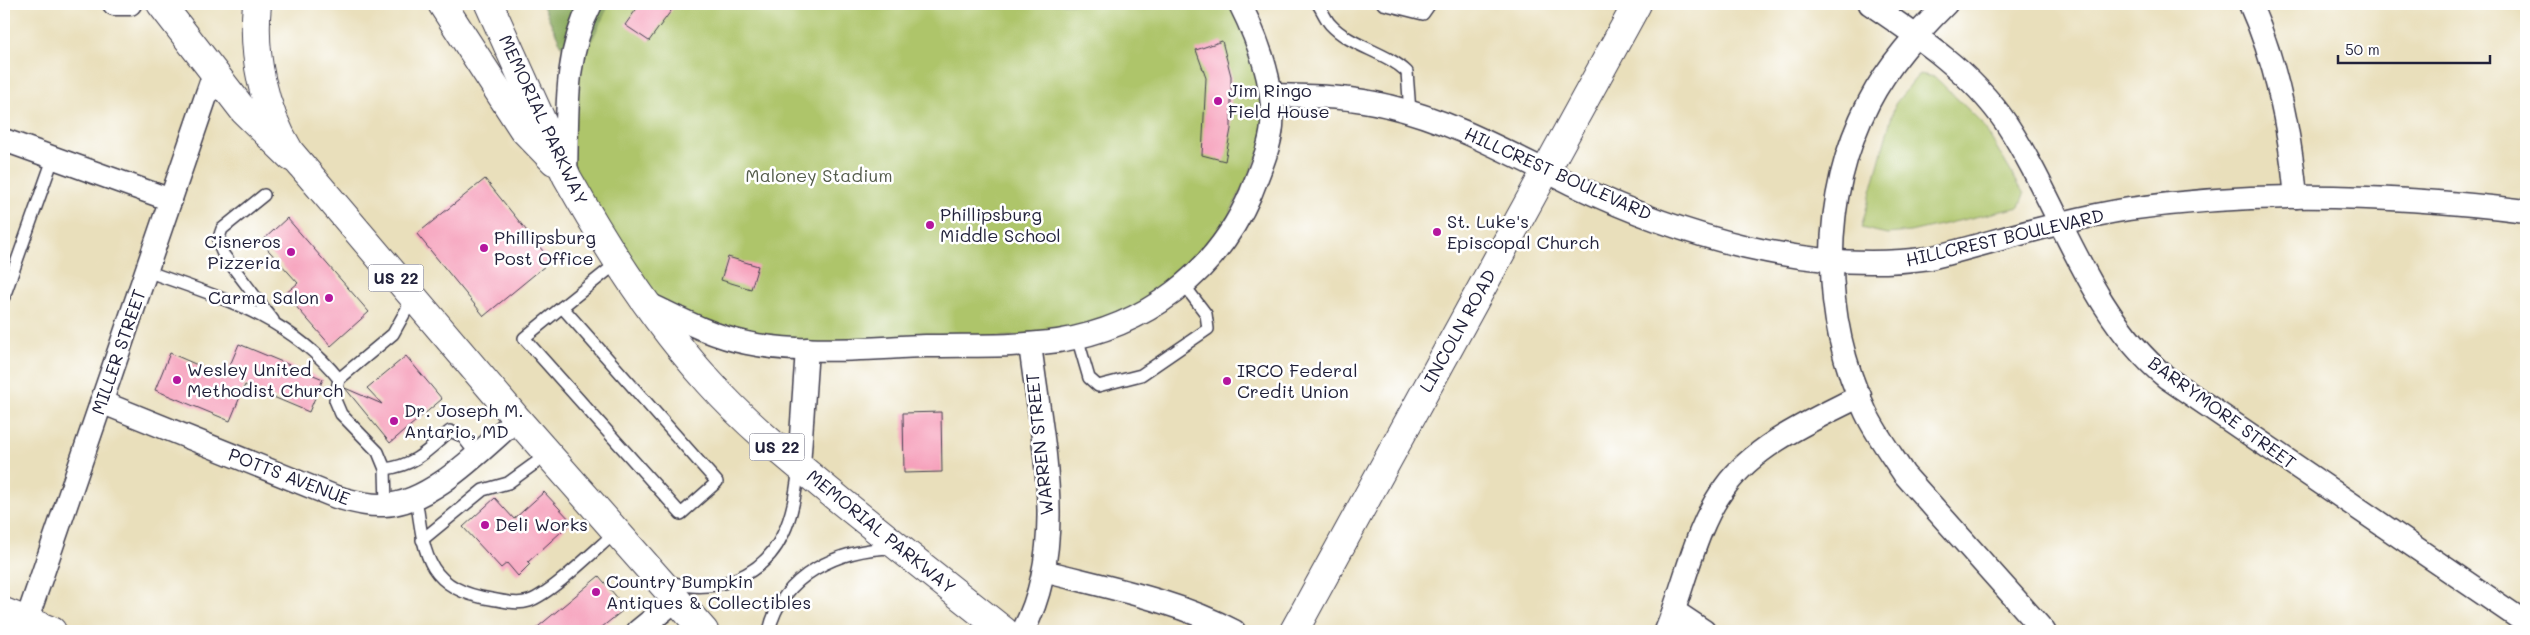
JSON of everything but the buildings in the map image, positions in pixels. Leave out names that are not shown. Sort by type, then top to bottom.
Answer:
[{"type":"main road","points":[[161,4],[252,120],[300,165]]},
{"type":"main road","name":"US 22","points":[[257,4],[257,44],[265,96],[280,134],[300,165],[517,419],[704,631]]},
{"type":"main road","points":[[442,4],[523,129],[566,174]]},
{"type":"main road","name":"MEMORIAL PARKWAY","points":[[489,4],[566,174],[617,263],[644,302],[710,384],[762,434],[799,466],[1004,631]]},
{"type":"main road","name":"LINCOLN ROAD","points":[[1294,631],[1637,4]]},
{"type":"main road","points":[[18,621],[52,631]]},
{"type":"street","points":[[114,4],[130,4]]},
{"type":"street","points":[[566,174],[567,106],[571,62],[580,27],[591,4]]},
{"type":"street","points":[[644,302],[685,322],[731,339],[767,347],[807,349],[1030,344],[1100,332],[1137,317],[1184,285],[1205,265],[1222,244],[1248,199],[1268,146],[1272,127],[1272,96],[1257,43],[1240,4]]},
{"type":"street","name":"BARRYMORE STREET","points":[[1870,4],[1962,73],[2005,122],[2030,163],[2088,279],[2125,337],[2150,364],[2167,378],[2525,620]]},
{"type":"street","points":[[1946,4],[1915,37],[1889,69],[1851,144],[1840,180],[1833,218],[1832,260],[1835,300],[1841,339],[1866,413],[1904,474],[2044,631]]},
{"type":"street","points":[[2250,4],[2276,81],[2293,160],[2296,197]]},
{"type":"street","name":"MILLER STREET","points":[[18,621],[102,402],[214,73]]},
{"type":"street","name":"HILLCREST BOULEVARD","points":[[1272,96],[1327,96],[1388,106],[1410,112],[1480,139],[1601,196],[1688,230],[1794,256],[1832,260],[1896,262],[1930,258],[2127,210],[2213,200],[2355,197],[2466,204],[2526,211]]},
{"type":"street","points":[[4,140],[171,200]]},
{"type":"street","name":"WARREN STREET","points":[[1024,631],[1039,594],[1044,571],[1049,515],[1048,488],[1030,344]]},
{"type":"street","points":[[799,466],[807,349]]},
{"type":"street","points":[[1704,631],[1670,621],[1690,562],[1708,518],[1724,488],[1736,474],[1764,450],[1818,417],[1860,396]]},
{"type":"street","name":"POTTS AVENUE","points":[[102,402],[336,496],[365,504],[386,505],[416,497],[442,482],[517,419]]},
{"type":"street","points":[[1044,571],[1161,601],[1210,619],[1234,631]]},
{"type":"street","points":[[638,631],[676,600]]},
{"type":"lane","points":[[1318,4],[1330,24],[1354,42],[1396,62],[1407,72],[1410,112]]},
{"type":"lane","points":[[1382,4],[1423,14],[1430,4]]},
{"type":"lane","points":[[4,297],[53,159]]},
{"type":"lane","points":[[264,195],[222,229],[218,237],[219,246],[224,254],[274,322]]},
{"type":"lane","points":[[562,307],[717,482],[681,514],[524,338],[562,307],[617,263]]},
{"type":"lane","points":[[146,271],[259,314],[274,322],[306,344],[339,379]]},
{"type":"lane","points":[[1077,337],[1089,378],[1098,386],[1141,375],[1208,329],[1206,314],[1184,285]]},
{"type":"lane","points":[[386,505],[386,469],[378,452],[341,414],[335,400],[339,379],[393,334],[414,298]]},
{"type":"lane","points":[[386,469],[404,466],[418,458],[450,431],[462,436],[476,454]]},
{"type":"lane","points":[[422,540],[483,490],[508,483],[548,454]]},
{"type":"lane","points":[[656,577],[676,584],[704,587],[727,583],[756,568],[776,548],[783,536],[793,506],[799,466]]},
{"type":"lane","points":[[416,497],[426,557],[436,572],[454,587],[478,597],[511,602],[528,601],[544,592],[616,532]]},
{"type":"lane","points":[[769,631],[783,599],[792,588],[814,570],[852,553],[900,548]]},
{"type":"green space","points":[[542,4],[609,4],[575,74]]},
{"type":"green space","name":"Maloney Stadium","points":[[591,4],[1240,4],[1272,127],[1205,265],[1100,332],[788,349],[644,302],[581,203],[567,138]]},
{"type":"green space","points":[[1919,74],[1935,77],[1982,123],[2024,194],[2019,207],[1910,232],[1887,234],[1861,228],[1895,104]]},
{"type":"place","name":"Jim Ringo Field House","points":[[1218,101]]},
{"type":"place","name":"Phillipsburg Middle School","points":[[930,225]]},
{"type":"place","name":"St. Luke's Episcopal Church","points":[[1437,232]]},
{"type":"place","name":"Phillipsburg Post Office","points":[[484,248]]},
{"type":"place","name":"Cisneros Pizzeria","points":[[291,252]]},
{"type":"place","name":"Carma Salon","points":[[329,298]]},
{"type":"place","name":"Wesley United Methodist Church","points":[[177,380]]},
{"type":"place","name":"IRCO Federal Credit Union","points":[[1227,381]]},
{"type":"place","name":"Dr. Joseph M. Antario, MD","points":[[394,421]]},
{"type":"place","name":"Deli Works","points":[[485,525]]},
{"type":"place","name":"Country Bumpkin Antiques & Collectibles","points":[[596,592]]}]
